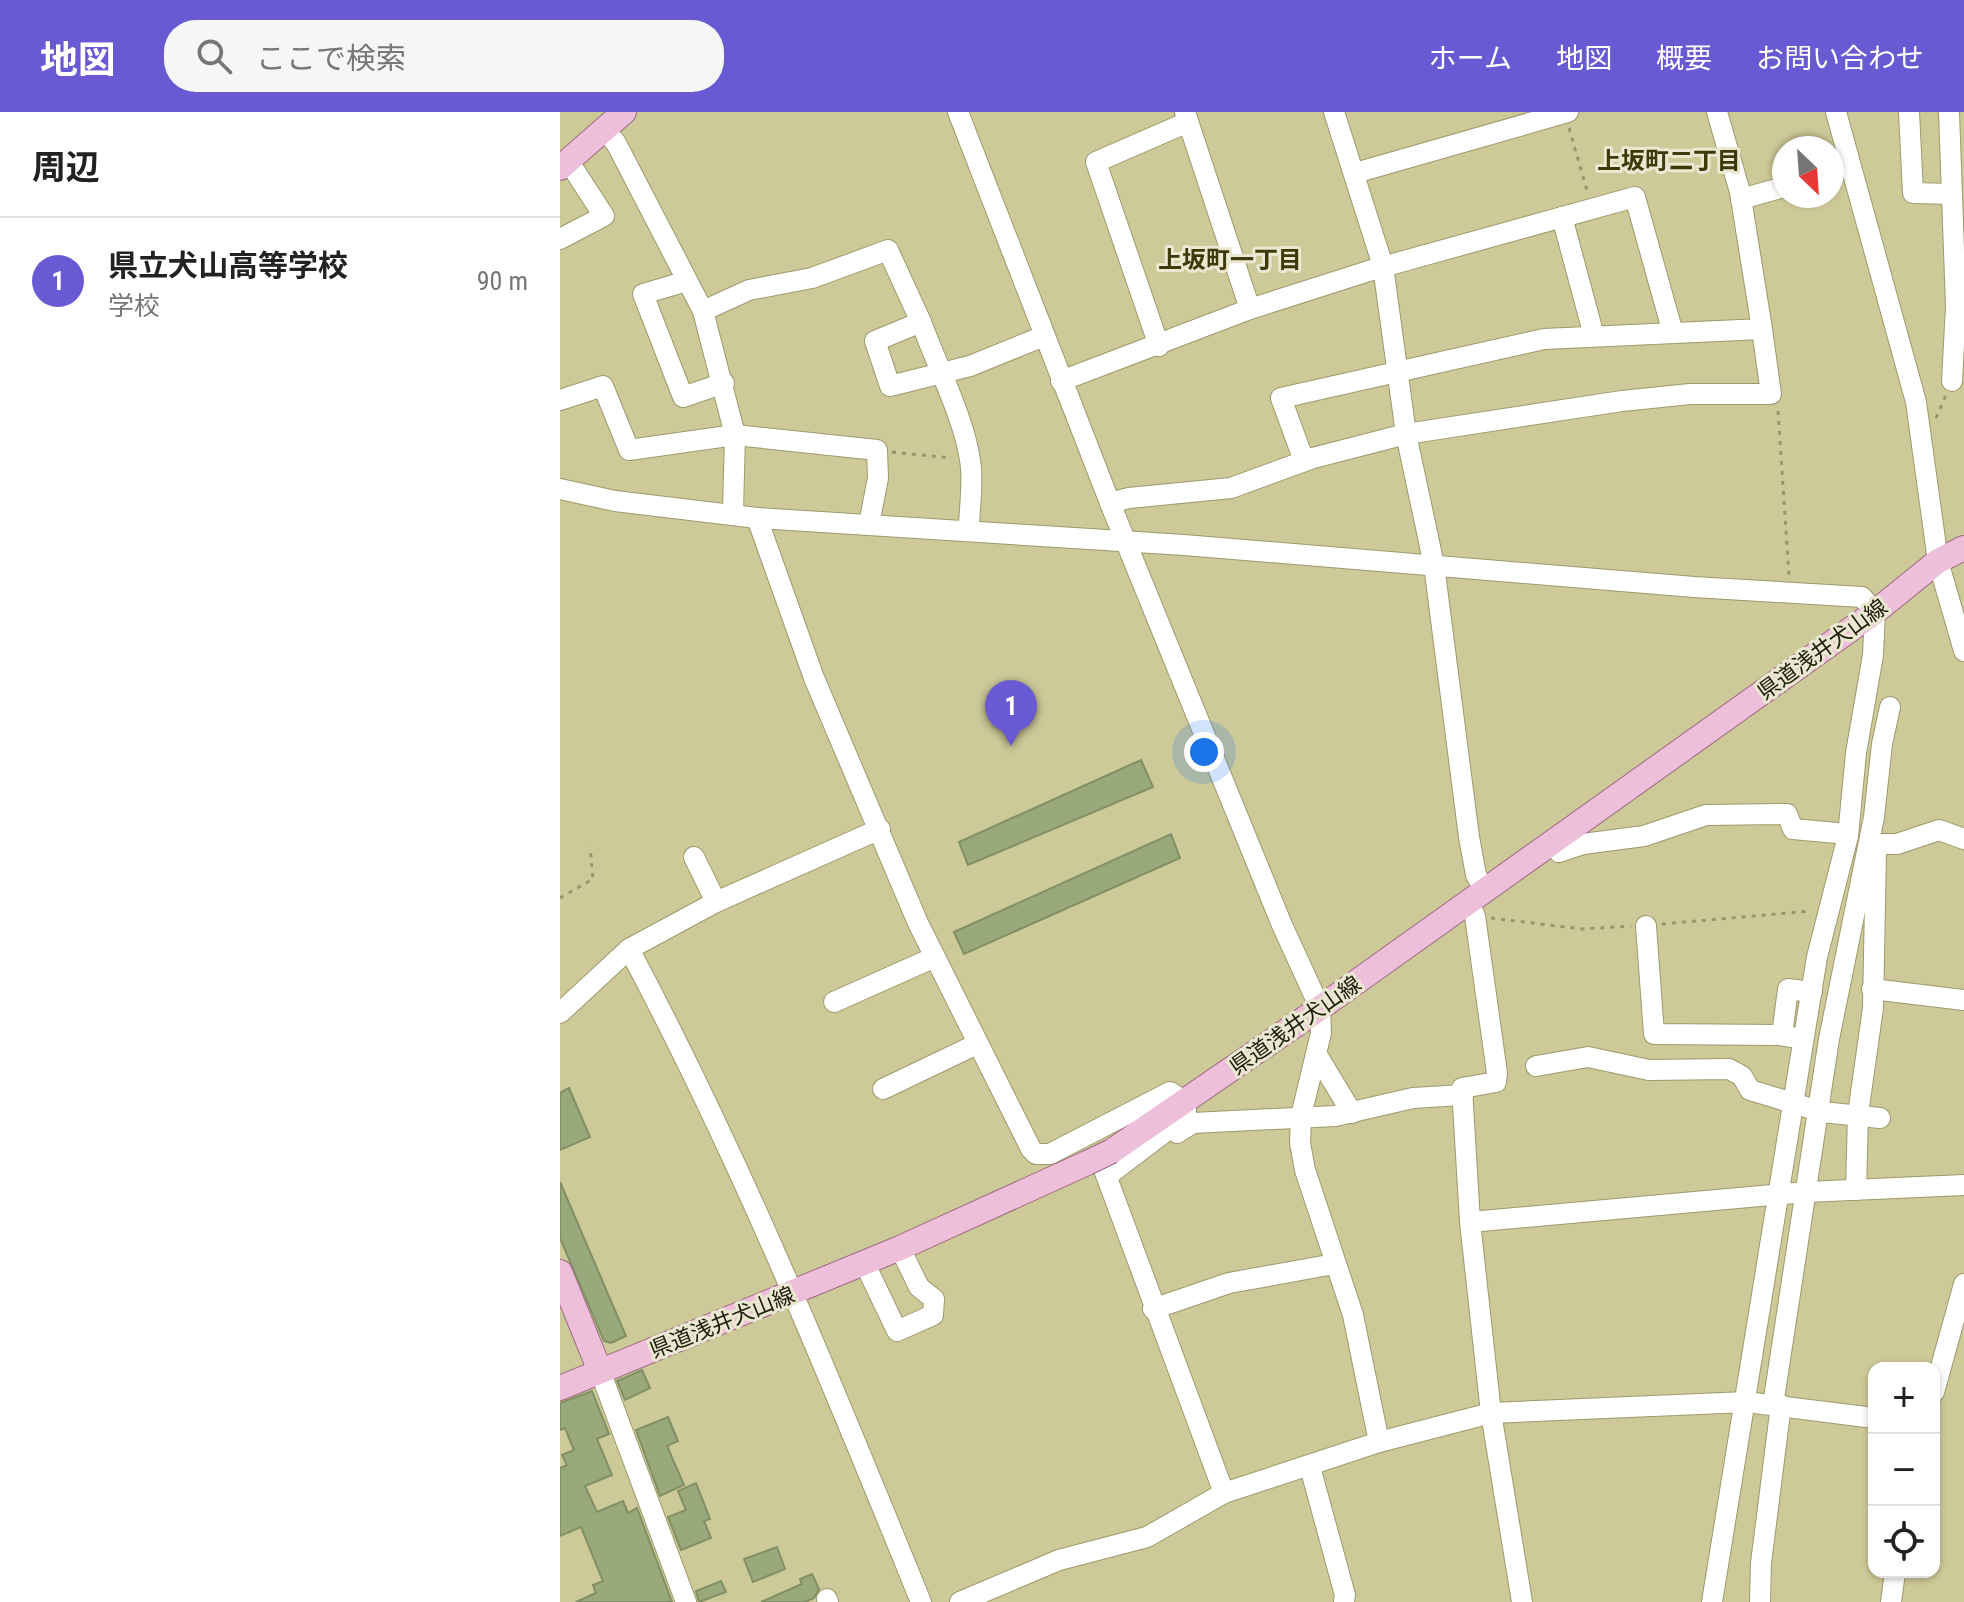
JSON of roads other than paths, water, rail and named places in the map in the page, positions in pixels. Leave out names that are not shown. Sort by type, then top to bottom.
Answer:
[{"type":"main road","points":[[564,165],[624,112]]},
{"type":"main road","name":"県道浅井犬山線","points":[[560,1388],[900,1248],[1113,1151],[1320,1008],[1875,612],[1938,561],[1964,548]]},
{"type":"main road","points":[[560,1272],[600,1371]]},
{"type":"street","points":[[1334,112],[1383,266],[1406,434],[1434,565],[1476,875],[1475,916],[1497,1073],[1496,1082],[1462,1088],[1470,1222],[1491,1413],[1522,1602]]},
{"type":"street","points":[[1355,173],[1567,112]]},
{"type":"street","points":[[1110,503],[1129,498],[1231,488],[1304,461],[1406,434],[1622,401],[1690,394],[1771,394],[1741,199],[1717,112]]},
{"type":"street","points":[[1836,112],[1838,136]]},
{"type":"street","points":[[1909,112],[1913,193],[1952,194]]},
{"type":"street","points":[[1949,112],[1956,306],[1952,381]]},
{"type":"street","points":[[959,113],[1110,503],[1282,925],[1320,1008],[1317,1055],[1301,1116],[1305,1170],[1353,1315],[1379,1442]]},
{"type":"street","points":[[1159,346],[1096,162],[1186,117],[1250,309]]},
{"type":"street","points":[[605,130],[616,143],[703,311],[735,435],[733,512]]},
{"type":"street","points":[[560,239],[604,216],[564,165]]},
{"type":"street","points":[[1844,178],[1916,402],[1925,446],[1938,561],[1964,651]]},
{"type":"street","points":[[1741,199],[1772,190]]},
{"type":"street","points":[[1061,381],[1250,309],[1383,266],[1635,197],[1673,333]]},
{"type":"street","points":[[1562,217],[1594,336]]},
{"type":"street","points":[[703,311],[749,290],[812,278],[888,250],[921,322],[971,460],[969,530]]},
{"type":"street","points":[[687,281],[643,294],[683,397],[724,383]]},
{"type":"street","points":[[921,322],[875,341],[890,386],[970,366],[1044,336]]},
{"type":"street","points":[[1304,461],[1281,398],[1544,339],[1762,329]]},
{"type":"street","points":[[560,400],[603,386],[629,450],[735,435],[877,450],[878,478],[869,524]]},
{"type":"street","points":[[561,488],[615,501],[733,512],[757,518],[1126,541],[1694,587],[1790,590],[1862,597],[1875,612],[1873,655],[1856,753],[1847,839],[1817,957],[1712,1602]]},
{"type":"street","points":[[757,518],[814,678],[935,957],[1036,1154],[1050,1154],[1170,1092],[1186,1102],[1186,1116],[1107,1176]]},
{"type":"street","points":[[1760,1602],[1777,1405],[1817,1111],[1872,849],[1890,707]]},
{"type":"street","points":[[1551,842],[1559,852],[1583,844],[1644,836],[1706,815],[1787,814],[1793,829],[1847,839],[1872,849]]},
{"type":"street","points":[[560,1013],[629,949],[716,902],[880,829]]},
{"type":"street","points":[[1872,849],[1880,844],[1897,844],[1939,830],[1964,839]]},
{"type":"street","points":[[1856,1190],[1858,1114],[1872,989],[1872,954],[1875,949],[1872,849]]},
{"type":"street","points":[[694,857],[716,902]]},
{"type":"street","points":[[1646,926],[1654,1034],[1782,1035],[1803,1039]]},
{"type":"street","points":[[629,949],[687,1059],[791,1294],[921,1602]]},
{"type":"street","points":[[834,1002],[935,957]]},
{"type":"street","points":[[1782,1035],[1788,989],[1812,992]]},
{"type":"street","points":[[1872,989],[1964,1000]]},
{"type":"street","points":[[883,1089],[977,1044]]},
{"type":"street","points":[[1317,1055],[1352,1113]]},
{"type":"street","points":[[1536,1066],[1588,1057],[1649,1070],[1729,1069],[1742,1076],[1750,1090],[1817,1111],[1880,1118]]},
{"type":"street","points":[[1155,1142],[1167,1139],[1193,1123],[1352,1113],[1413,1098],[1463,1095]]},
{"type":"street","points":[[1090,1134],[1224,1493]]},
{"type":"street","points":[[1470,1222],[1806,1192],[1964,1185]]},
{"type":"street","points":[[864,1262],[897,1331],[933,1315],[934,1299],[919,1287],[900,1248]]},
{"type":"street","points":[[1153,1309],[1229,1283],[1334,1264]]},
{"type":"street","points":[[1940,1370],[1964,1284]]},
{"type":"street","points":[[600,1371],[686,1602]]},
{"type":"street","points":[[960,1602],[1059,1560],[1147,1537],[1224,1493],[1379,1442],[1491,1413],[1746,1402],[1868,1417]]},
{"type":"street","points":[[1310,1467],[1345,1595],[1344,1602]]},
{"type":"street","points":[[1891,1602],[1894,1578]]},
{"type":"place","name":"県立犬山高等学校","points":[[1011,746]]},
{"type":"district","name":"上坂町二丁目","points":[[1669,161]]},
{"type":"district","name":"上坂町一丁目","points":[[1230,260]]}]
